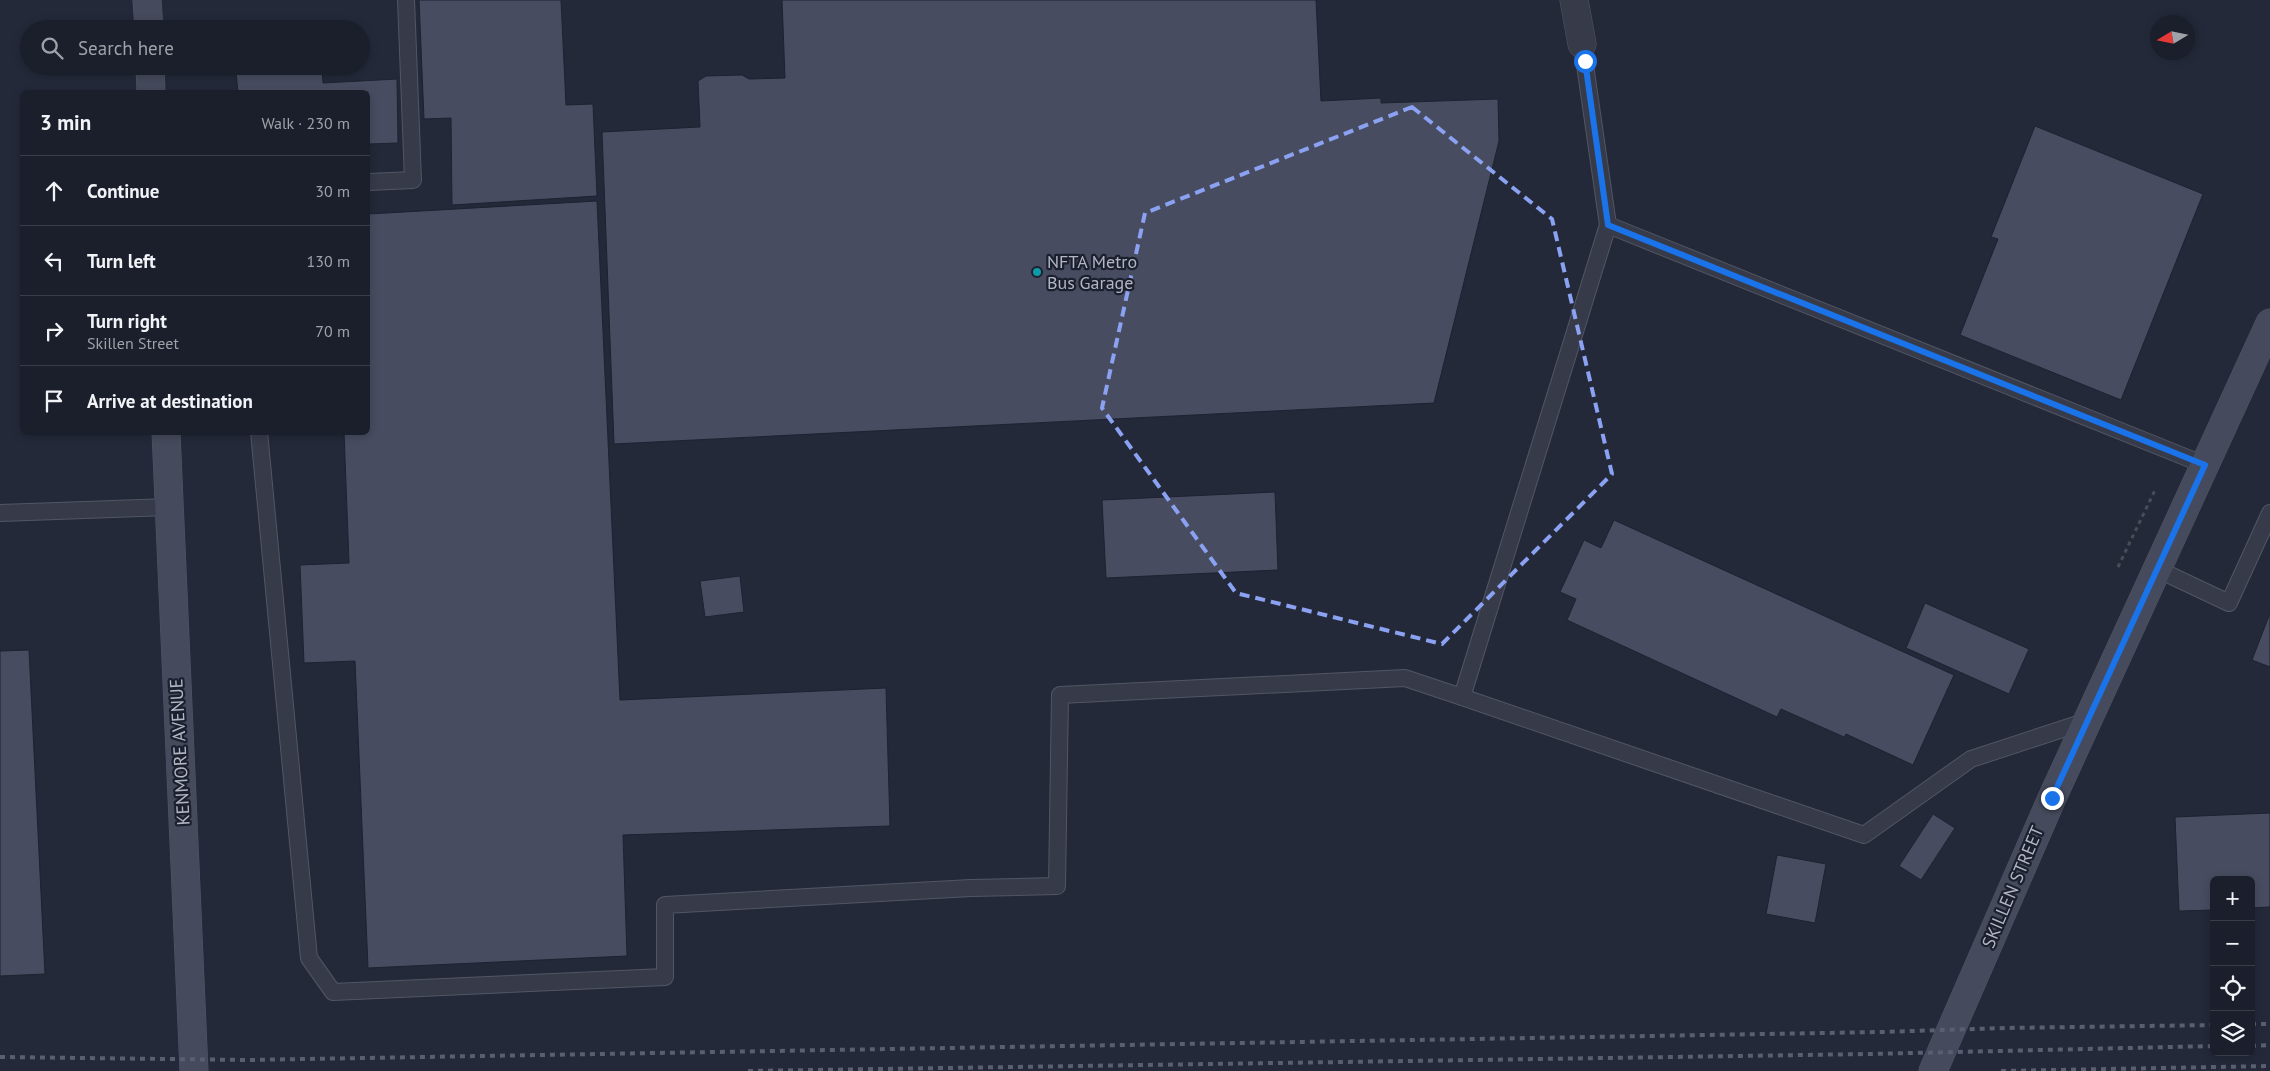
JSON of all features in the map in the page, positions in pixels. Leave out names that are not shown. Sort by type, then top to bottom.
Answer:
[{"type":"street","points":[[147,0],[148,20]]},
{"type":"street","points":[[1574,0],[1582,44]]},
{"type":"street","points":[[150,75],[151,90]]},
{"type":"street","name":"SKILLEN STREET","points":[[1933,1071],[2087,720],[2270,323]]},
{"type":"street","name":"KENMORE AVENUE","points":[[166,435],[194,1071]]},
{"type":"lane","points":[[370,182],[413,180],[406,0]]},
{"type":"lane","points":[[1462,697],[1608,225],[1582,44]]},
{"type":"lane","points":[[1608,225],[2205,465]]},
{"type":"lane","points":[[259,435],[309,958],[333,992],[665,977],[665,905],[971,888],[1056,886],[1060,695],[1405,678],[1864,835],[1971,759],[2087,720]]},
{"type":"lane","points":[[0,513],[169,507]]},
{"type":"lane","points":[[2157,569],[2229,604],[2270,513]]},
{"type":"path","points":[[2118,567],[2156,488]]},
{"type":"highlighted area","points":[[1412,107],[1552,219],[1612,474],[1442,644],[1236,593],[1102,408],[1145,213]]},
{"type":"building","points":[[419,0],[561,0],[566,105],[593,104],[597,196],[452,205],[451,118],[424,119]]},
{"type":"building","name":"NFTA Metro Bus Garage","points":[[782,0],[1316,0],[1321,101],[1381,98],[1381,103],[1498,99],[1499,141],[1434,403],[614,444],[602,132],[700,127],[698,81],[706,76],[742,75],[749,79],[785,78]]},
{"type":"building","points":[[236,75],[322,75],[323,83],[397,79],[398,143],[370,144],[370,90],[238,90]]},
{"type":"building","points":[[2035,126],[2203,194],[2121,400],[1960,335],[1998,239],[1991,237]]},
{"type":"building","points":[[597,201],[620,700],[886,688],[890,826],[623,835],[627,956],[368,968],[355,661],[304,663],[300,565],[349,563],[344,435],[370,435],[370,214]]},
{"type":"building","points":[[1275,492],[1278,570],[1106,578],[1102,500]]},
{"type":"building","points":[[1614,520],[1954,675],[1913,765],[1846,734],[1844,737],[1781,709],[1777,717],[1567,620],[1576,599],[1560,592],[1584,540],[1601,548]]},
{"type":"building","points":[[740,576],[744,612],[705,617],[700,581]]},
{"type":"building","points":[[1925,603],[2029,649],[2009,694],[1906,648]]},
{"type":"building","points":[[2270,613],[2270,667],[2252,660]]},
{"type":"building","points":[[29,650],[45,974],[0,976],[0,651]]},
{"type":"building","points":[[2270,813],[2270,907],[2255,908],[2255,876],[2210,876],[2210,910],[2179,911],[2175,817]]},
{"type":"building","points":[[1933,814],[1955,828],[1921,880],[1899,866]]},
{"type":"building","points":[[1777,855],[1826,864],[1815,923],[1766,914]]},
{"type":"railway","points":[[2255,1024],[2270,1024]]},
{"type":"railway","points":[[0,1057],[248,1060],[2210,1025]]},
{"type":"railway","points":[[2255,1046],[2270,1045]]},
{"type":"railway","points":[[748,1071],[1869,1054],[2210,1046]]},
{"type":"railway","points":[[2001,1071],[2270,1066]]},
{"type":"place","name":"NFTA Metro Bus Garage","points":[[1037,272]]},
{"type":"route","points":[[1585,61],[1608,225],[2205,465],[2052,798]]}]
